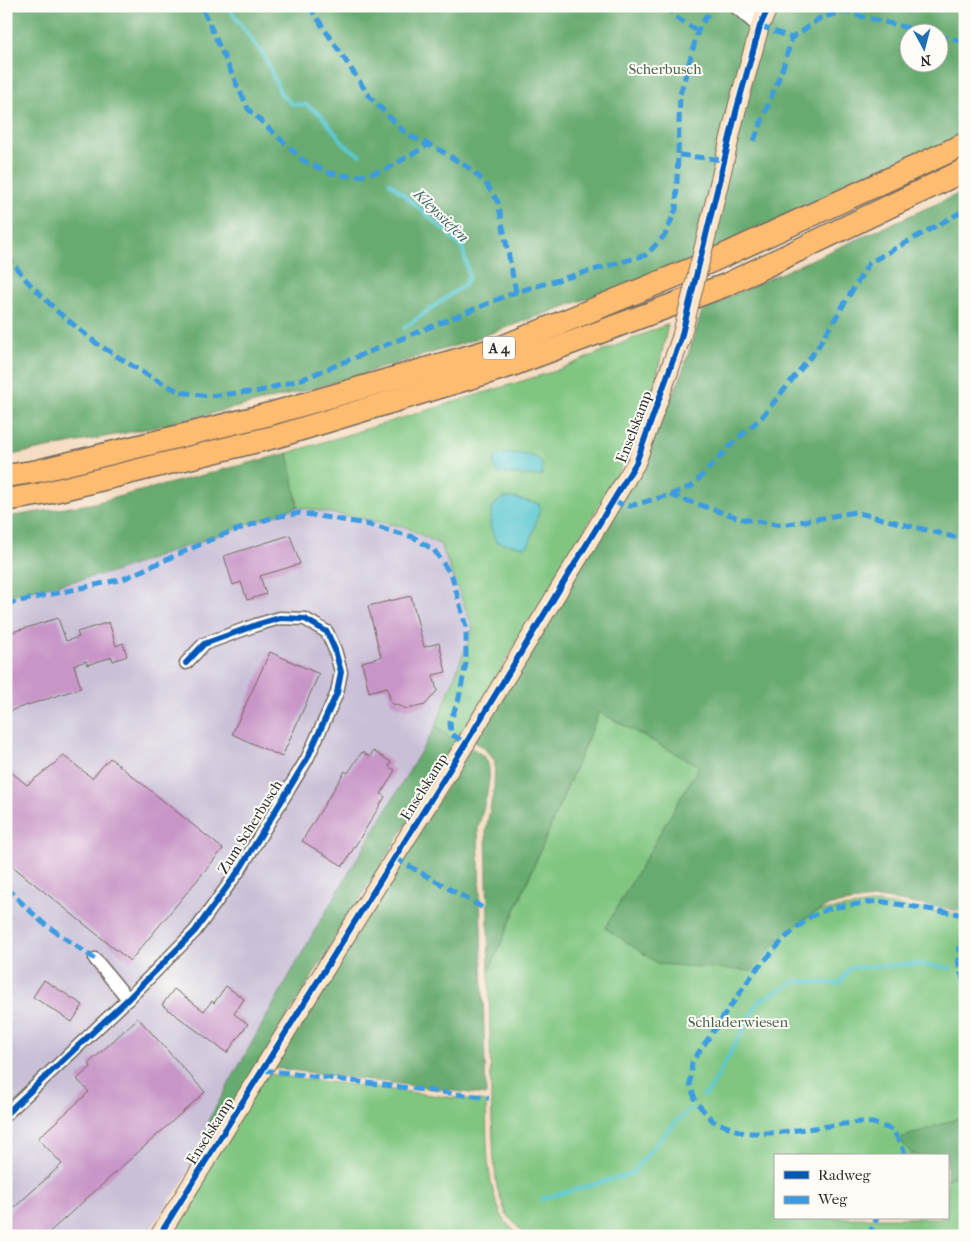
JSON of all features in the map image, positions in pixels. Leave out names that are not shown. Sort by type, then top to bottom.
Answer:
[{"type":"highway","name":"A 4","points":[[6,476],[38,471],[270,414],[502,347],[714,260],[965,144]]},
{"type":"highway","name":"A 4","points":[[6,500],[42,494],[278,436],[509,366],[726,285],[965,170]]},
{"type":"main road","name":"Enselskamp","points":[[159,1236],[456,759],[636,463],[681,338],[696,284],[732,126],[760,26],[769,6]]},
{"type":"street","points":[[737,6],[760,26]]},
{"type":"street","name":"Zum Scherbusch","points":[[6,1114],[128,999],[195,930],[240,869],[307,758],[338,693],[341,672],[335,650],[327,632],[305,619],[280,618],[204,644],[186,663]]},
{"type":"street","points":[[94,959],[128,999]]},
{"type":"shaded area","points":[[298,507],[406,527],[441,545],[474,628],[436,726],[208,1122],[217,1131],[146,1236],[6,1236],[6,596],[114,572]]},
{"type":"green space","name":"Scherbusch","points":[[6,6],[965,6],[965,135],[711,254],[458,345],[312,389],[156,427],[6,456]]},
{"type":"green space","points":[[965,191],[965,912],[879,898],[830,905],[811,915],[782,936],[752,971],[659,964],[605,928],[699,766],[599,712],[489,972],[486,831],[494,787],[495,761],[483,747],[473,741],[639,463],[680,379],[703,308]]},
{"type":"green space","points":[[668,324],[656,380],[623,465],[457,742],[436,726],[473,628],[441,545],[406,527],[298,507],[288,453],[555,371]]},
{"type":"green space","points":[[288,453],[298,507],[114,572],[6,596],[6,517],[90,504]]},
{"type":"green space","name":"Schladerwiesen","points":[[599,712],[699,766],[693,777],[714,763],[822,911],[878,903],[965,915],[965,1236],[526,1236],[506,1214],[497,1187],[491,1096],[489,972]]},
{"type":"green space","points":[[436,726],[457,742],[217,1131],[207,1123],[315,930]]},
{"type":"green space","points":[[471,748],[485,759],[489,770],[486,796],[478,828],[486,1095],[273,1068]]},
{"type":"green space","points":[[266,1074],[486,1102],[488,1160],[492,1189],[503,1219],[519,1236],[166,1236]]},
{"type":"green space","points":[[965,1116],[965,1171],[948,1180],[948,1154],[914,1154],[904,1146],[900,1138]]},
{"type":"water","points":[[511,453],[529,455],[538,459],[541,463],[542,475],[498,473],[494,464],[497,455]]},
{"type":"water","points":[[503,498],[513,498],[539,504],[540,509],[529,545],[524,547],[496,542],[490,525],[493,506]]},
{"type":"building","points":[[290,535],[300,564],[260,576],[266,594],[247,600],[241,582],[233,585],[224,556]]},
{"type":"building","points":[[411,596],[424,647],[439,643],[446,672],[433,675],[437,691],[425,705],[407,709],[391,703],[387,687],[369,692],[362,662],[381,657],[368,606]]},
{"type":"building","points":[[58,618],[66,641],[79,637],[77,632],[109,622],[116,646],[123,643],[127,656],[113,661],[112,657],[87,665],[86,661],[74,665],[81,688],[6,712],[6,634]]},
{"type":"building","points":[[270,652],[319,674],[282,757],[232,734]]},
{"type":"building","points":[[373,751],[391,762],[389,767],[395,770],[381,794],[385,797],[343,866],[302,841],[345,771],[348,773],[362,752],[370,757]]},
{"type":"building","points":[[64,756],[92,778],[110,758],[223,849],[130,961],[6,861],[6,768],[27,785]]},
{"type":"building","points":[[44,980],[83,1005],[72,1022],[33,997]]},
{"type":"building","points":[[226,986],[244,999],[234,1014],[248,1024],[227,1053],[162,1005],[174,989],[204,1011],[212,1001],[214,1003]]},
{"type":"building","points":[[138,1018],[205,1092],[45,1236],[6,1236],[6,1215],[62,1164],[38,1138],[89,1092],[77,1079],[91,1067],[89,1063]]},
{"type":"waterway","name":"Kleyssiefen","points":[[227,6],[265,57],[281,94],[292,104],[306,105],[320,114],[345,145],[360,155]]},
{"type":"waterway","name":"Kleyssiefen","points":[[389,182],[463,249],[469,277],[464,285],[404,328]]},
{"type":"waterway","points":[[703,1096],[710,1090],[759,1001],[797,981],[839,984],[850,968],[916,964],[951,968]]},
{"type":"waterway","points":[[542,1199],[631,1174],[668,1130],[690,1109]]},
{"type":"marked path","points":[[309,6],[370,97],[400,128],[410,136],[440,150],[469,168],[485,182],[498,202],[516,292]]},
{"type":"marked path","points":[[666,6],[678,19],[698,31]]},
{"type":"marked path","points":[[6,255],[27,281],[58,312],[96,343],[147,375],[180,392],[208,396],[260,391],[305,378],[516,292],[646,255],[665,235],[676,209],[680,95],[698,31],[712,6]]},
{"type":"marked path","points":[[203,10],[248,109],[304,161],[330,173],[354,177],[383,171],[428,145]]},
{"type":"marked path","points":[[760,26],[792,38],[820,18],[844,12],[898,25]]},
{"type":"marked path","points":[[754,141],[782,70],[792,38]]},
{"type":"marked path","points":[[948,38],[965,42]]},
{"type":"marked path","points":[[679,155],[724,160]]},
{"type":"marked path","points":[[613,502],[630,506],[670,495],[692,486],[734,442],[762,417],[816,350],[869,263],[965,210]]},
{"type":"marked path","points":[[670,495],[742,519],[783,525],[855,512],[954,537],[965,536]]},
{"type":"marked path","points":[[6,604],[123,579],[219,536],[274,517],[300,513],[366,524],[413,537],[434,550],[452,576],[466,627],[466,663],[459,698],[450,722],[451,734],[466,743]]},
{"type":"marked path","points":[[395,858],[485,909]]},
{"type":"marked path","points":[[6,888],[43,923],[95,959]]},
{"type":"marked path","points":[[904,1154],[904,1150],[893,1130],[873,1123],[860,1122],[775,1133],[744,1133],[713,1121],[696,1102],[690,1084],[692,1062],[755,971],[785,938],[810,917],[831,908],[878,901],[965,915]]},
{"type":"marked path","points":[[965,928],[959,950],[960,968],[965,983]]},
{"type":"marked path","points":[[263,1070],[489,1098]]},
{"type":"marked path","points":[[868,1236],[876,1220]]},
{"type":"cycle path","points":[[159,1236],[466,743],[636,463],[681,338],[737,108],[760,26],[769,6]]},
{"type":"cycle path","points":[[6,1114],[128,999],[195,931],[240,869],[307,759],[337,693],[341,672],[335,650],[327,632],[305,619],[280,618],[204,644],[186,663]]}]
